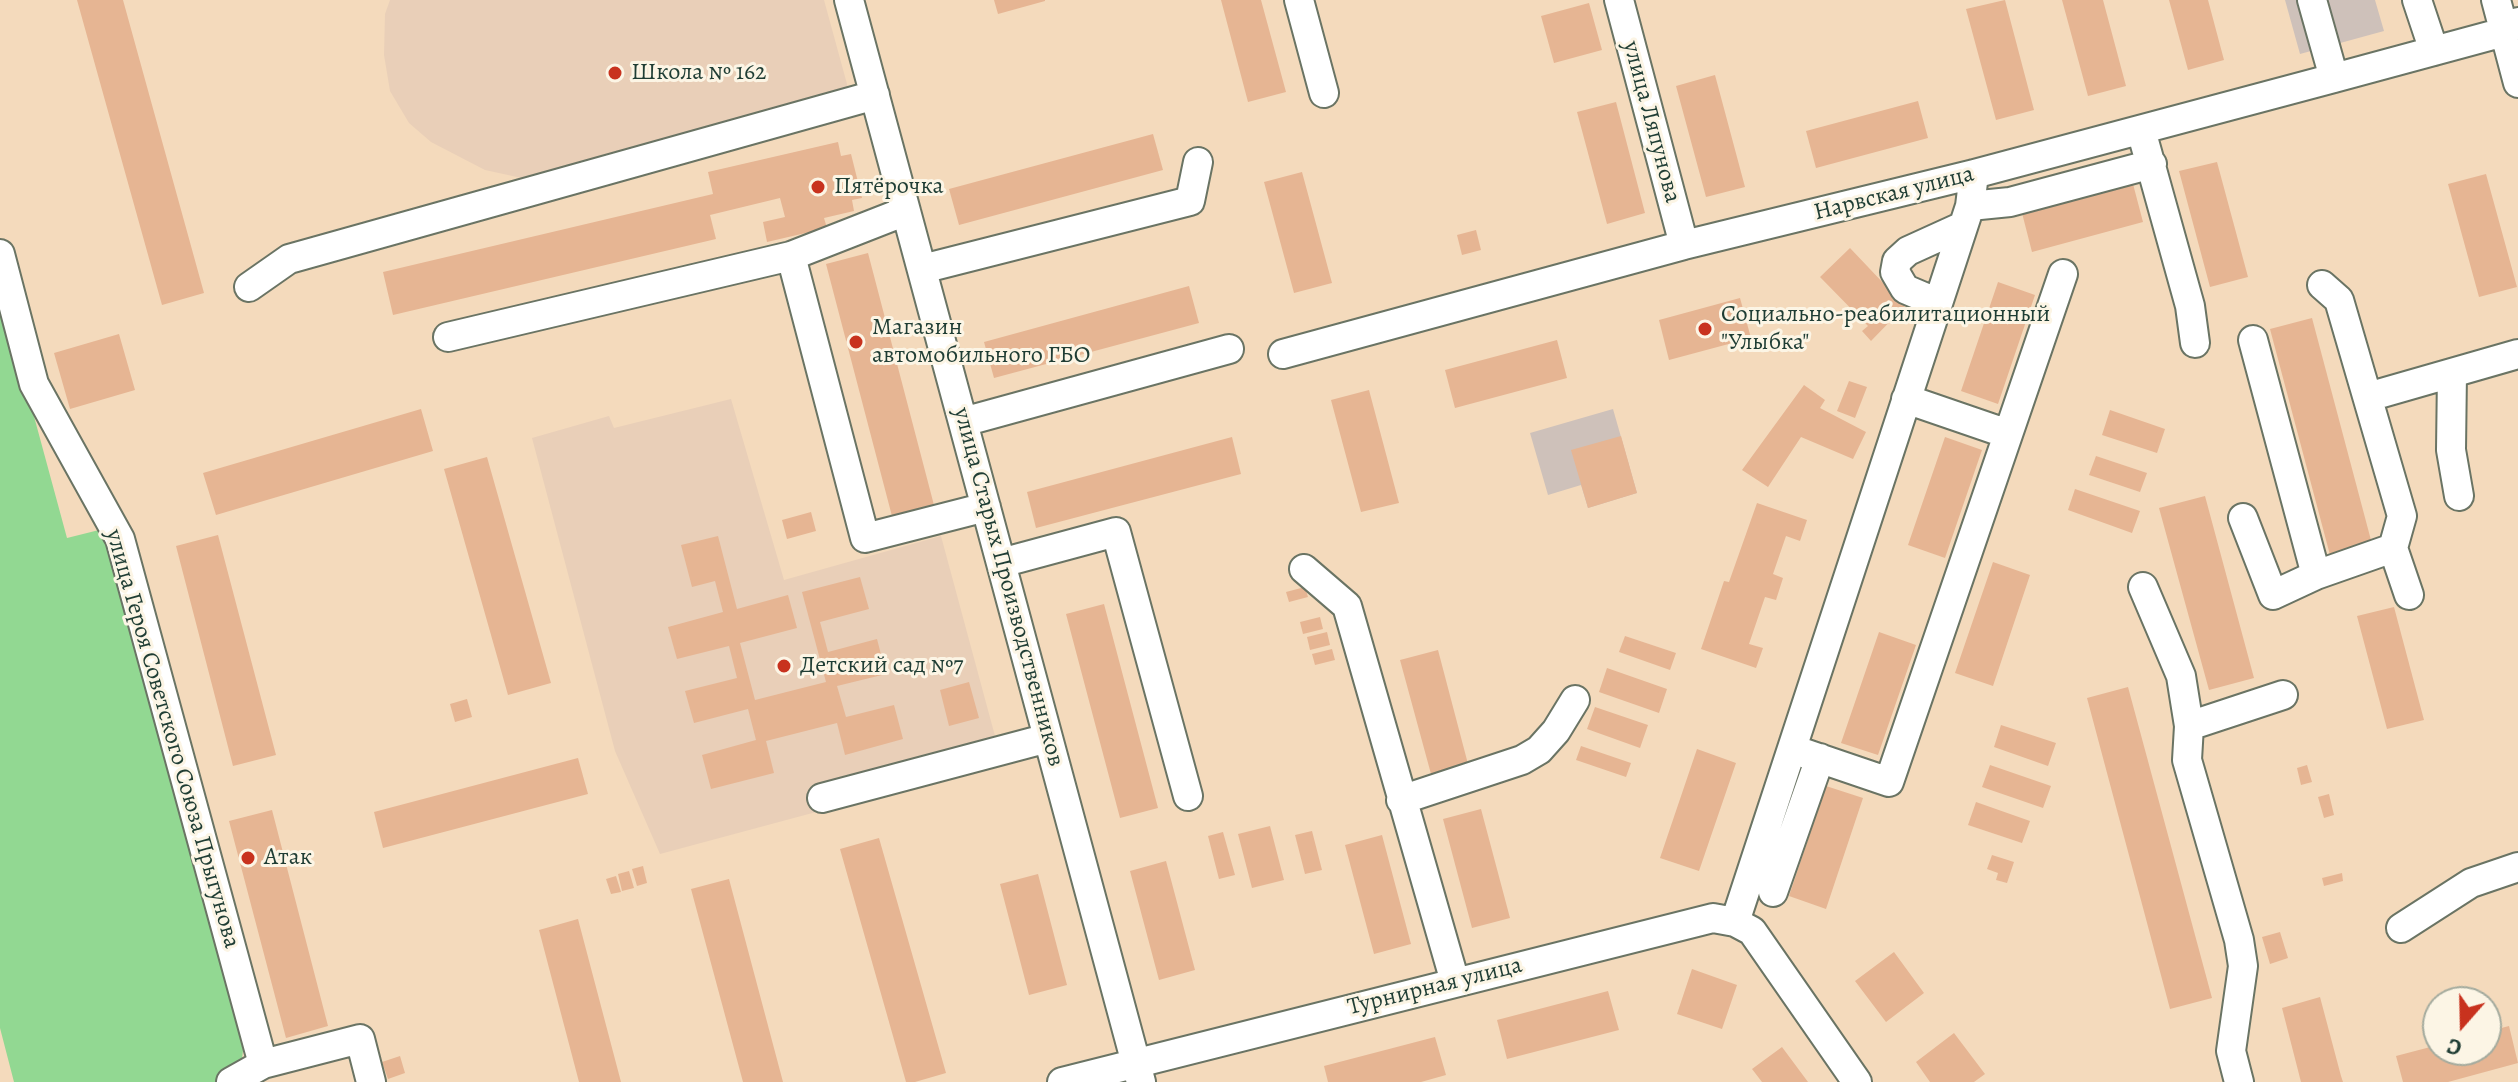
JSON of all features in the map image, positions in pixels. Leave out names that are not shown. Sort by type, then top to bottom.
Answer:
[{"type":"street","name":"улица Старых Производственников","points":[[849,0],[1138,1073]]},
{"type":"street","points":[[1299,0],[1324,93]]},
{"type":"street","name":"улица Ляпунова","points":[[1619,0],[1684,245]]},
{"type":"street","points":[[2312,0],[2334,78]]},
{"type":"street","points":[[2417,0],[2434,51]]},
{"type":"street","points":[[2496,0],[2511,27],[2518,83]]},
{"type":"street","name":"Нарвская улица","points":[[1283,354],[1684,245],[2141,130],[2434,51],[2511,27]]},
{"type":"street","points":[[249,287],[289,259],[875,95]]},
{"type":"street","points":[[2141,130],[2190,306],[2195,343]]},
{"type":"street","points":[[922,269],[1190,201],[1198,162]]},
{"type":"street","points":[[1938,303],[1905,289],[1895,272],[1897,261],[1908,251],[1967,216],[2152,164]]},
{"type":"street","points":[[1857,1082],[1762,944],[1752,931],[1735,922],[1967,216],[1974,174]]},
{"type":"street","points":[[448,337],[791,256],[906,211]]},
{"type":"street","name":"улица Героя Советского Союза Прыгунова","points":[[0,254],[34,384],[120,539],[263,1064]]},
{"type":"street","points":[[791,256],[865,538],[986,507]]},
{"type":"street","points":[[1792,749],[1889,782],[2063,274]]},
{"type":"street","points":[[2322,285],[2339,300],[2402,516],[2393,548],[2409,595]]},
{"type":"street","points":[[2253,340],[2316,575]]},
{"type":"street","points":[[963,422],[1229,349]]},
{"type":"street","points":[[2368,397],[2518,354]]},
{"type":"street","points":[[2452,373],[2451,450],[2459,496]]},
{"type":"street","points":[[1906,399],[2008,434]]},
{"type":"street","points":[[2243,518],[2273,595],[2316,575],[2393,548]]},
{"type":"street","points":[[1001,563],[1116,532],[1188,796]]},
{"type":"street","points":[[1304,569],[1347,606],[1455,982]]},
{"type":"street","points":[[2143,587],[2181,676],[2189,726],[2187,760],[2239,940],[2243,966],[2231,1051],[2239,1082]]},
{"type":"street","points":[[2189,726],[2283,695]]},
{"type":"street","points":[[1401,800],[1522,760],[1539,750],[1556,731],[1575,700]]},
{"type":"street","points":[[822,798],[1048,738]]},
{"type":"street","points":[[1773,892],[1820,758]]},
{"type":"street","points":[[2401,928],[2471,883],[2518,867]]},
{"type":"street","name":"Турнирная улица","points":[[1062,1082],[1138,1073],[1455,982],[1713,918],[1735,922]]},
{"type":"street","points":[[231,1082],[263,1064],[360,1039],[371,1082]]},
{"type":"shaded area","name":"Школа № 162","points":[[390,0],[824,0],[850,95],[540,182],[485,170],[431,142],[409,123],[390,91],[384,55],[385,14]]},
{"type":"shaded area","points":[[2285,0],[2375,0],[2384,31],[2300,54]]},
{"type":"shaded area","name":"Детский сад №7","points":[[731,399],[784,580],[941,536],[1002,762],[660,854],[615,751],[532,438],[609,416],[614,428]]},
{"type":"shaded area","points":[[1613,409],[1637,493],[1588,508],[1581,485],[1548,495],[1530,433]]},
{"type":"green space","points":[[0,291],[67,538],[103,529],[113,540],[243,1050],[242,1060],[226,1082],[14,1082],[0,1028]]},
{"type":"building","points":[[77,0],[123,0],[204,293],[162,305]]},
{"type":"building","points":[[994,0],[1045,0],[1045,1],[998,14]]},
{"type":"building","points":[[1221,0],[1261,0],[1286,92],[1248,102]]},
{"type":"building","points":[[2005,0],[2034,110],[1996,120],[1966,9]]},
{"type":"building","points":[[2062,0],[2103,0],[2126,86],[2088,96]]},
{"type":"building","points":[[2169,0],[2208,0],[2224,60],[2188,70]]},
{"type":"building","points":[[1589,3],[1602,50],[1554,63],[1541,16]]},
{"type":"building","points":[[1715,75],[1745,187],[1706,197],[1676,86]]},
{"type":"building","points":[[1918,101],[1928,138],[1816,168],[1806,131]]},
{"type":"building","points":[[1616,102],[1645,213],[1607,224],[1577,112]]},
{"type":"building","points":[[1153,134],[1163,170],[959,225],[949,189]]},
{"type":"building","points":[[838,142],[841,156],[851,154],[862,198],[852,200],[854,211],[824,218],[827,228],[767,242],[763,222],[785,217],[780,198],[710,215],[716,239],[393,315],[383,272],[713,194],[708,172]]},
{"type":"building","points":[[2217,162],[2248,277],[2210,287],[2179,171]]},
{"type":"building","points":[[1302,172],[1332,283],[1294,293],[1264,182]]},
{"type":"building","points":[[2486,174],[2517,287],[2479,297],[2448,184]]},
{"type":"building","points":[[2133,184],[2143,222],[2032,252],[2022,213]]},
{"type":"building","points":[[1476,230],[1481,250],[1462,255],[1457,235]]},
{"type":"building","points":[[1850,248],[1905,306],[1871,341],[1862,331],[1868,326],[1820,277]]},
{"type":"building","points":[[868,253],[935,509],[893,520],[826,264]]},
{"type":"building","points":[[1998,282],[2035,295],[1998,404],[1961,391]]},
{"type":"building","points":[[1189,286],[1199,323],[994,378],[984,342]]},
{"type":"building","name":"Социально-реабилитационный \"Улыбка\"","points":[[1740,298],[1751,338],[1669,360],[1659,320]]},
{"type":"building","points":[[2312,318],[2372,544],[2330,555],[2270,329]]},
{"type":"building","points":[[119,334],[135,390],[70,409],[54,353]]},
{"type":"building","points":[[1557,340],[1567,378],[1455,408],[1445,370]]},
{"type":"building","points":[[1849,381],[1867,387],[1855,418],[1837,411]]},
{"type":"building","points":[[1804,385],[1825,400],[1820,408],[1866,432],[1853,459],[1801,437],[1768,487],[1742,470]]},
{"type":"building","points":[[1369,390],[1399,503],[1361,512],[1331,400]]},
{"type":"building","points":[[421,409],[433,451],[216,515],[203,473]]},
{"type":"building","points":[[2110,410],[2165,429],[2157,453],[2102,435]]},
{"type":"building","points":[[1621,436],[1637,493],[1588,508],[1571,450]]},
{"type":"building","points":[[1232,437],[1241,474],[1036,528],[1027,492]]},
{"type":"building","points":[[1945,437],[1982,450],[1945,558],[1908,545]]},
{"type":"building","points":[[2096,456],[2147,473],[2140,492],[2089,475]]},
{"type":"building","points":[[487,457],[551,683],[508,695],[444,469]]},
{"type":"building","points":[[2075,489],[2140,511],[2132,533],[2068,510]]},
{"type":"building","points":[[2205,496],[2254,678],[2209,690],[2159,508]]},
{"type":"building","points":[[1757,503],[1807,520],[1800,541],[1786,536],[1773,574],[1783,578],[1776,600],[1765,597],[1749,644],[1763,648],[1756,668],[1701,649],[1724,581],[1729,582]]},
{"type":"building","points":[[811,512],[816,531],[787,539],[782,520]]},
{"type":"building","points":[[218,535],[276,755],[233,766],[176,546]]},
{"type":"building","points":[[718,536],[737,609],[788,595],[797,628],[740,643],[755,700],[826,682],[802,592],[860,577],[869,609],[820,622],[828,652],[877,639],[886,674],[837,686],[846,717],[894,705],[903,739],[845,755],[837,723],[766,741],[774,773],[711,789],[702,755],[756,740],[748,709],[694,723],[685,691],[737,678],[729,646],[677,659],[668,627],[723,612],[715,581],[692,587],[681,545]]},
{"type":"building","points":[[1993,562],[2030,575],[1993,686],[1955,673]]},
{"type":"building","points":[[1305,587],[1308,597],[1289,602],[1286,592]]},
{"type":"building","points":[[1104,604],[1158,808],[1120,818],[1066,614]]},
{"type":"building","points":[[2394,607],[2424,720],[2387,729],[2357,616]]},
{"type":"building","points":[[1320,617],[1323,629],[1303,634],[1300,622]]},
{"type":"building","points":[[1327,632],[1330,645],[1310,650],[1307,637]]},
{"type":"building","points":[[1879,632],[1916,645],[1878,755],[1841,743]]},
{"type":"building","points":[[1625,636],[1676,653],[1670,670],[1619,652]]},
{"type":"building","points":[[1332,649],[1335,660],[1315,665],[1312,654]]},
{"type":"building","points":[[1438,650],[1468,764],[1431,774],[1400,660]]},
{"type":"building","points":[[1607,668],[1667,689],[1659,713],[1599,692]]},
{"type":"building","points":[[969,682],[979,718],[949,726],[940,690]]},
{"type":"building","points":[[2128,687],[2212,998],[2170,1009],[2087,698]]},
{"type":"building","points":[[467,699],[472,717],[455,722],[450,704]]},
{"type":"building","points":[[1595,707],[1648,725],[1640,748],[1587,729]]},
{"type":"building","points":[[2001,725],[2056,743],[2048,766],[1994,747]]},
{"type":"building","points":[[1581,746],[1631,763],[1626,777],[1576,760]]},
{"type":"building","points":[[1697,749],[1736,763],[1699,871],[1660,858]]},
{"type":"building","points":[[578,758],[588,794],[383,848],[374,812]]},
{"type":"building","points":[[1990,765],[2051,786],[2043,808],[1982,787]]},
{"type":"building","points":[[2307,765],[2312,782],[2301,785],[2297,768]]},
{"type":"building","points":[[1826,786],[1863,798],[1826,909],[1789,896]]},
{"type":"building","points":[[2329,794],[2334,815],[2324,818],[2318,797]]},
{"type":"building","points":[[1976,802],[2030,821],[2022,843],[1968,825]]},
{"type":"building","points":[[1481,809],[1510,918],[1472,928],[1443,819]]},
{"type":"building","points":[[272,810],[328,1026],[286,1038],[229,821]]},
{"type":"building","points":[[1270,826],[1284,880],[1252,888],[1238,834]]},
{"type":"building","points":[[1312,831],[1322,870],[1305,874],[1295,835]]},
{"type":"building","points":[[1223,832],[1235,875],[1219,879],[1208,836]]},
{"type":"building","points":[[1382,835],[1411,944],[1374,954],[1345,845]]},
{"type":"building","points":[[879,838],[946,1073],[915,1082],[906,1082],[840,849]]},
{"type":"building","points":[[1992,855],[2014,862],[2007,883],[1996,880],[1998,873],[1987,869]]},
{"type":"building","points":[[1166,861],[1195,970],[1159,980],[1130,871]]},
{"type":"building","points":[[643,866],[647,883],[637,886],[632,869]]},
{"type":"building","points":[[629,871],[634,888],[622,891],[618,874]]},
{"type":"building","points":[[2342,873],[2343,881],[2324,886],[2322,878]]},
{"type":"building","points":[[1038,874],[1067,985],[1029,995],[1000,884]]},
{"type":"building","points":[[616,876],[621,892],[611,894],[606,879]]},
{"type":"building","points":[[729,879],[783,1082],[743,1082],[691,889]]},
{"type":"building","points":[[578,919],[621,1082],[579,1082],[539,930]]},
{"type":"building","points":[[2280,932],[2288,958],[2270,964],[2262,937]]},
{"type":"building","points":[[1894,952],[1924,993],[1886,1022],[1855,981]]},
{"type":"building","points":[[1692,969],[1737,985],[1722,1029],[1677,1014]]},
{"type":"building","points":[[1608,991],[1619,1030],[1507,1059],[1497,1020]]},
{"type":"building","points":[[2320,997],[2343,1082],[2301,1082],[2282,1008]]},
{"type":"building","points":[[2509,1026],[2518,1063],[2448,1082],[2403,1082],[2396,1056],[2422,1049],[2422,1066],[2502,1066],[2502,1028]]},
{"type":"building","points":[[1954,1033],[1985,1074],[1974,1082],[1930,1082],[1916,1062]]},
{"type":"building","points":[[1435,1037],[1446,1075],[1421,1082],[1328,1082],[1324,1066]]},
{"type":"building","points":[[1782,1047],[1808,1082],[1762,1082],[1752,1069]]},
{"type":"building","points":[[400,1056],[405,1073],[388,1079],[382,1062]]},
{"type":"place","name":"Школа № 162","points":[[615,73]]},
{"type":"place","name":"Пятёрочка","points":[[818,187]]},
{"type":"place","name":"Социально-реабилитационный \"Улыбка\"","points":[[1705,329]]},
{"type":"place","name":"Магазин автомобильного ГБО","points":[[856,342]]},
{"type":"place","name":"Детский сад №7","points":[[784,666]]},
{"type":"place","name":"Атак","points":[[248,858]]}]
